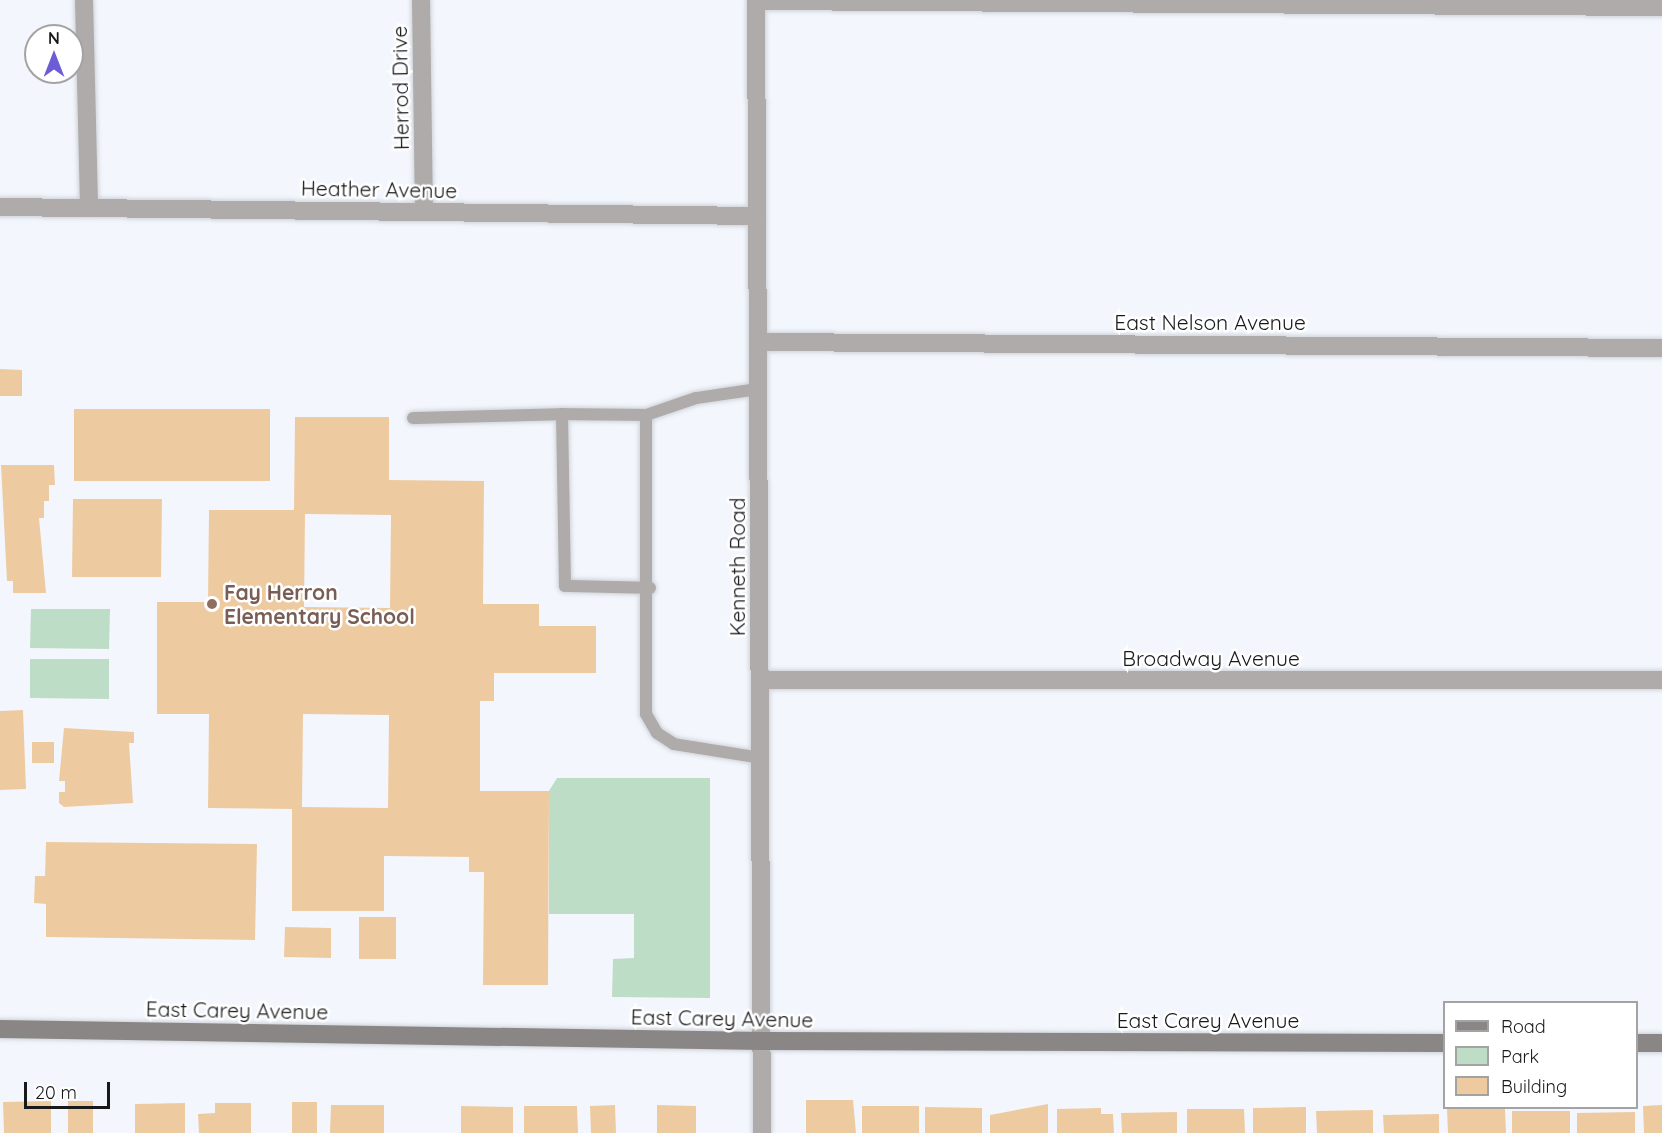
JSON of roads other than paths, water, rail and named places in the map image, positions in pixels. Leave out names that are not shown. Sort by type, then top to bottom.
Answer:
[{"type":"main road","name":"East Carey Avenue","points":[[0,1029],[762,1041],[1443,1042]]},
{"type":"main road","points":[[1638,1043],[1662,1043]]},
{"type":"street","points":[[84,0],[90,208]]},
{"type":"street","name":"Herrod Drive","points":[[421,0],[424,212]]},
{"type":"street","points":[[756,1],[1662,8]]},
{"type":"street","name":"Kenneth Road","points":[[756,1],[762,1133]]},
{"type":"street","name":"Heather Avenue","points":[[0,207],[757,216]]},
{"type":"street","name":"East Nelson Avenue","points":[[758,342],[1662,348]]},
{"type":"street","name":"Broadway Avenue","points":[[760,680],[1662,680]]},
{"type":"lane","points":[[413,418],[562,414],[646,415],[678,402],[758,388]]},
{"type":"lane","points":[[562,414],[565,586],[650,588]]},
{"type":"lane","points":[[646,415],[650,588],[646,714],[652,727],[687,749],[761,758]]},
{"type":"place","name":"Fay Herron Elementary School","points":[[212,604]]}]
